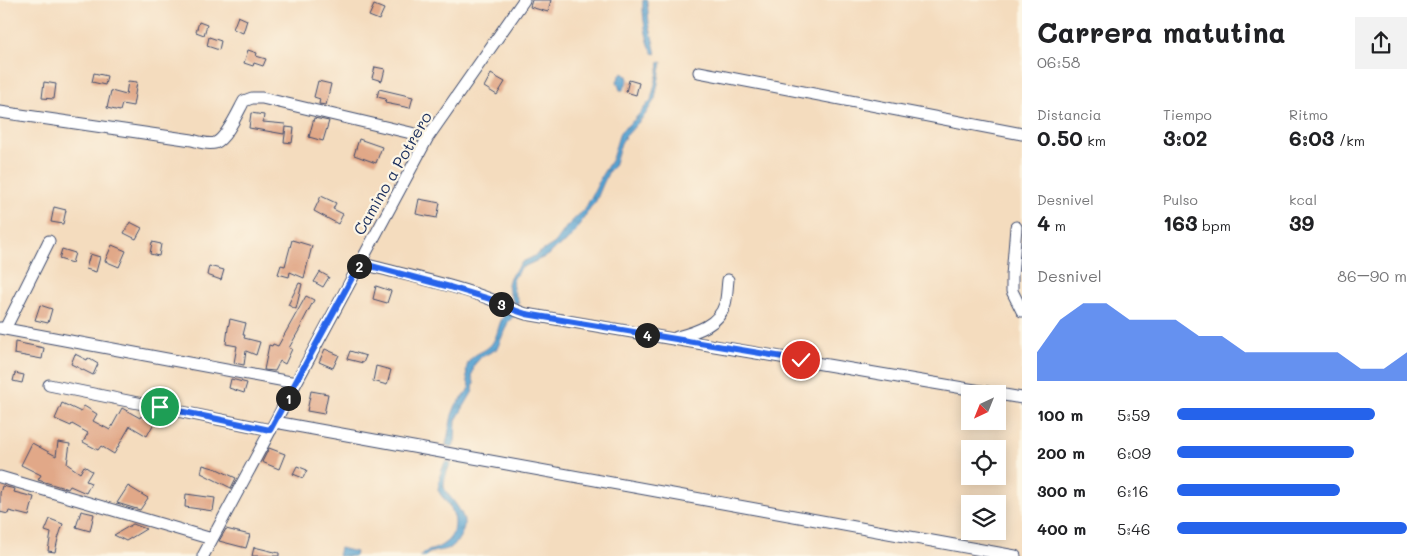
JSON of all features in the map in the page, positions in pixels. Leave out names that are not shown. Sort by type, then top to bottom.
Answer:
[{"type":"street","name":"Camino a Potrero","points":[[203,556],[428,137],[524,0]]},
{"type":"street","points":[[699,72],[1022,134]]},
{"type":"street","points":[[0,112],[192,140],[204,144],[215,143],[225,135],[244,102],[252,98],[262,98],[428,137]]},
{"type":"street","points":[[1016,226],[1012,290],[1022,311]]},
{"type":"street","points":[[49,241],[3,329],[296,383]]},
{"type":"street","points":[[360,263],[474,294],[526,314],[1022,398]]},
{"type":"street","points":[[670,338],[689,334],[707,327],[718,317],[726,302],[728,280]]},
{"type":"street","points":[[49,385],[1015,556]]},
{"type":"street","points":[[0,477],[212,539]]},
{"type":"water","points":[[643,0],[647,0],[649,23],[656,54],[653,53],[646,35]]},
{"type":"water","points":[[659,62],[662,62],[655,99],[645,115],[621,143],[614,166],[609,171],[596,201],[575,232],[565,243],[557,247],[549,255],[521,268],[514,278],[512,285],[519,303],[514,303],[509,292],[508,284],[510,277],[522,262],[555,243],[567,226],[585,209],[600,178],[612,159],[620,132],[634,120],[651,100]]},
{"type":"water","points":[[622,72],[627,76],[628,80],[623,90],[620,90],[617,81]]},
{"type":"water","points":[[508,311],[515,315],[508,322],[497,349],[481,357],[474,365],[472,377],[474,382],[473,391],[456,420],[453,447],[446,445],[456,405],[470,388],[467,375],[468,363],[474,356],[491,345],[502,319]]},
{"type":"water","points":[[445,462],[451,462],[445,476],[444,487],[462,515],[464,520],[463,530],[456,543],[448,549],[420,556],[443,545],[451,537],[455,527],[454,515],[450,506],[438,490],[440,475]]},
{"type":"water","points":[[340,548],[356,552],[355,556],[338,556]]},
{"type":"building","points":[[532,0],[551,0],[548,12],[530,7]]},
{"type":"building","points":[[374,5],[384,9],[379,20],[369,16]]},
{"type":"building","points":[[238,16],[247,20],[243,33],[233,29]]},
{"type":"building","points":[[199,22],[207,25],[204,35],[196,32]]},
{"type":"building","points":[[209,37],[221,41],[219,50],[207,46]]},
{"type":"building","points":[[248,50],[257,53],[256,56],[266,59],[263,66],[254,63],[253,66],[244,63]]},
{"type":"building","points":[[375,67],[385,69],[382,81],[372,78]]},
{"type":"building","points":[[94,73],[107,76],[105,85],[92,82]]},
{"type":"building","points":[[491,74],[505,82],[497,95],[484,87]]},
{"type":"building","points":[[629,80],[639,83],[636,95],[626,92]]},
{"type":"building","points":[[128,81],[137,82],[133,106],[122,104],[120,111],[107,108],[111,91],[126,95]]},
{"type":"building","points":[[318,81],[331,84],[326,105],[319,104],[320,99],[314,97]]},
{"type":"building","points":[[44,82],[56,84],[54,99],[42,98]]},
{"type":"building","points":[[379,89],[413,97],[410,108],[385,103],[386,99],[377,97]]},
{"type":"building","points":[[251,113],[264,115],[263,122],[285,124],[284,134],[249,128]]},
{"type":"building","points":[[314,118],[329,121],[323,141],[309,137]]},
{"type":"building","points":[[286,127],[294,128],[292,143],[284,142]]},
{"type":"building","points":[[359,139],[382,147],[376,163],[354,155]]},
{"type":"building","points":[[321,196],[336,203],[333,209],[343,214],[338,224],[314,211]]},
{"type":"building","points":[[419,199],[440,203],[437,218],[416,214]]},
{"type":"building","points":[[54,207],[66,210],[63,224],[51,222]]},
{"type":"building","points":[[130,222],[142,228],[136,239],[124,233]]},
{"type":"building","points":[[292,240],[312,246],[304,278],[290,272],[289,277],[278,274],[281,265],[285,266]]},
{"type":"building","points":[[152,242],[161,244],[159,256],[150,254]]},
{"type":"building","points":[[112,245],[126,251],[119,267],[105,261]]},
{"type":"building","points":[[62,249],[75,253],[72,263],[59,259]]},
{"type":"building","points":[[90,254],[100,257],[96,272],[86,269]]},
{"type":"building","points":[[209,266],[224,270],[221,280],[207,275]]},
{"type":"building","points":[[320,272],[329,277],[323,287],[314,282]]},
{"type":"building","points":[[299,283],[302,284],[296,309],[288,305]]},
{"type":"building","points":[[376,286],[391,291],[387,303],[373,299]]},
{"type":"building","points":[[306,296],[314,300],[289,348],[292,349],[285,364],[280,361],[275,371],[264,370],[269,345],[278,346]]},
{"type":"building","points":[[40,305],[52,309],[48,323],[35,320]]},
{"type":"building","points":[[230,319],[246,323],[244,338],[260,342],[256,355],[246,351],[244,365],[234,363],[237,346],[226,344]]},
{"type":"building","points":[[15,342],[44,348],[42,359],[14,354]]},
{"type":"building","points":[[325,349],[339,355],[333,368],[319,362]]},
{"type":"building","points":[[350,351],[366,356],[363,363],[347,359]]},
{"type":"building","points":[[75,354],[87,360],[88,358],[98,364],[93,375],[71,364]]},
{"type":"building","points":[[376,366],[391,370],[387,385],[373,381]]},
{"type":"building","points":[[15,373],[24,375],[22,383],[13,381]]},
{"type":"building","points":[[231,379],[247,383],[244,393],[229,388]]},
{"type":"building","points":[[311,391],[328,394],[324,414],[307,411]]},
{"type":"building","points":[[62,403],[81,412],[84,406],[97,414],[93,421],[110,430],[122,408],[154,423],[147,436],[130,426],[114,454],[101,446],[98,450],[83,442],[88,433],[72,424],[71,426],[55,419]]},
{"type":"building","points":[[58,442],[70,444],[67,464],[80,473],[84,466],[92,471],[86,481],[91,483],[86,493],[70,486],[68,489],[38,480],[41,475],[21,465],[32,443],[56,456]]},
{"type":"building","points":[[269,448],[285,454],[279,469],[262,462]]},
{"type":"building","points":[[203,465],[236,478],[231,488],[201,473]]},
{"type":"building","points":[[297,466],[307,470],[303,478],[293,474]]},
{"type":"building","points":[[2,486],[15,489],[14,492],[34,497],[29,516],[9,511],[8,514],[0,512]]},
{"type":"building","points":[[128,486],[148,498],[140,510],[117,503]]},
{"type":"building","points":[[186,494],[215,498],[213,511],[185,507]]},
{"type":"building","points":[[81,511],[94,514],[90,531],[76,527]]},
{"type":"building","points":[[50,519],[63,524],[55,552],[48,551],[51,533],[45,531]]},
{"type":"building","points":[[133,524],[146,529],[126,541],[114,535]]},
{"type":"building","points":[[226,529],[250,535],[246,548],[219,541]]},
{"type":"building","points":[[254,547],[279,553],[279,556],[252,556]]},
{"type":"route","points":[[160,407],[270,430],[360,263],[490,299],[526,314],[801,360]]}]
